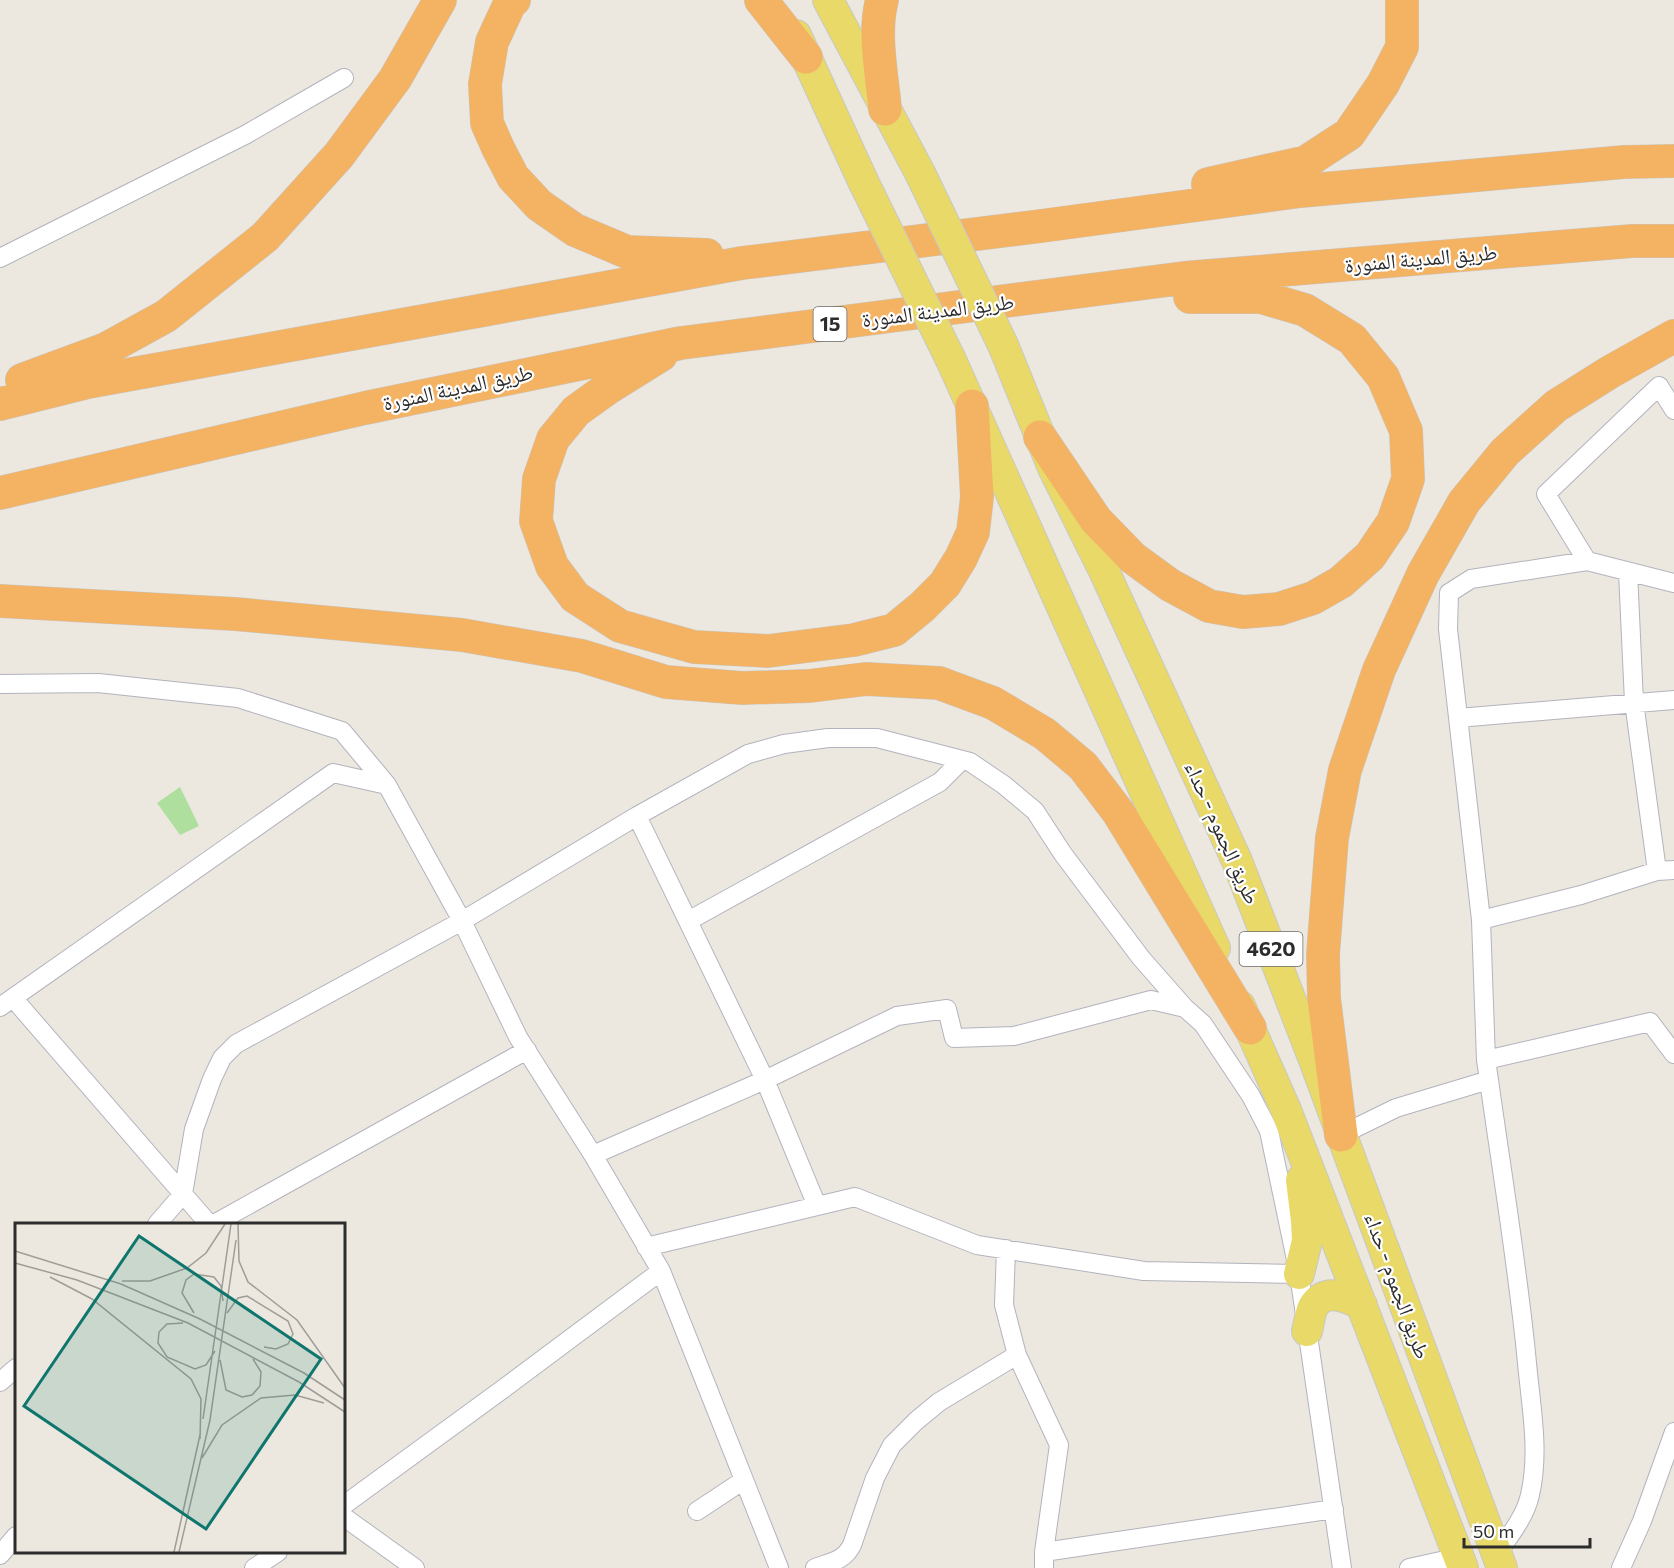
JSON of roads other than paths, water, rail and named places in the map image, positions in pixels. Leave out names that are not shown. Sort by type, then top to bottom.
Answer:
[{"type":"highway","points":[[0,388],[106,349],[166,316],[265,237],[339,155],[395,79],[440,0]]},
{"type":"highway","points":[[514,0],[510,3],[492,42],[485,84],[487,123],[513,177],[539,205],[575,231],[627,252],[799,256]]},
{"type":"highway","points":[[761,0],[806,57]]},
{"type":"highway","points":[[882,0],[878,13],[885,109]]},
{"type":"highway","points":[[984,233],[1306,162],[1349,134],[1383,84],[1402,47],[1402,0]]},
{"type":"highway","points":[[0,404],[88,382],[742,263],[1301,191],[1624,162],[1674,161]]},
{"type":"highway","name":"طريق المدينة المنورة","points":[[0,493],[365,408],[681,343],[1184,278],[1621,242],[1674,241]]},
{"type":"highway","points":[[1040,437],[1096,520],[1133,558],[1170,585],[1209,606],[1243,612],[1279,609],[1313,598],[1341,582],[1370,556],[1394,522],[1408,479],[1406,431],[1383,377],[1352,339],[1305,310],[1261,297],[1050,296]]},
{"type":"highway","points":[[1341,1135],[1324,998],[1323,954],[1331,849],[1345,770],[1379,670],[1423,574],[1464,502],[1505,452],[1556,406],[1674,336]]},
{"type":"highway","points":[[681,343],[608,388],[576,411],[554,439],[539,479],[536,521],[552,566],[575,597],[620,626],[694,647],[768,651],[854,640],[894,630],[922,608],[945,584],[973,532],[977,497],[972,406]]},
{"type":"highway","points":[[0,601],[235,614],[462,635],[582,656],[666,682],[710,686],[742,688],[809,686],[866,679],[939,683],[993,703],[1045,734],[1083,766],[1118,812],[1250,1028]]},
{"type":"main road","name":"طريق الجموم - حداء","points":[[780,0],[863,181],[951,360],[1250,1028],[1293,1127],[1461,1562]]},
{"type":"main road","name":"طريق الجموم - حداء","points":[[828,0],[920,173],[1003,345],[1053,468],[1105,573],[1237,861],[1314,1060],[1500,1561]]},
{"type":"main road","points":[[1293,1127],[1307,1241],[1299,1274]]},
{"type":"main road","points":[[1307,1331],[1313,1307],[1323,1298],[1340,1295],[1362,1305]]},
{"type":"street","points":[[0,258],[245,135],[344,78]]},
{"type":"street","points":[[1587,561],[1546,494],[1659,386],[1674,410]]},
{"type":"street","points":[[1500,1561],[1529,1497],[1533,1475],[1534,1438],[1521,1302],[1486,1060],[1481,920],[1448,629],[1449,593],[1471,579],[1587,561],[1674,583]]},
{"type":"street","points":[[1481,920],[1581,895],[1666,870],[1634,702],[1628,572]]},
{"type":"street","points":[[0,684],[98,683],[238,698],[342,731],[387,785],[462,921],[519,1036],[661,1271],[779,1568]]},
{"type":"street","points":[[1458,718],[1674,700]]},
{"type":"street","points":[[158,1223],[183,1194],[194,1129],[212,1078],[222,1058],[236,1044],[462,921],[637,816],[748,754],[784,744],[828,738],[877,738],[970,762],[1004,785],[1035,811],[1063,854],[1141,958],[1185,1008],[1203,1024],[1251,1096],[1269,1131],[1299,1274],[1342,1568]]},
{"type":"street","points":[[688,921],[940,782],[962,760]]},
{"type":"street","points":[[208,1223],[7,1002],[333,773],[387,785]]},
{"type":"street","points":[[637,816],[765,1080],[817,1206]]},
{"type":"street","points":[[593,1155],[765,1080],[897,1016],[947,1009],[954,1038],[1014,1036],[1151,1000],[1185,1008]]},
{"type":"street","points":[[1486,1060],[1650,1022],[1674,1054]]},
{"type":"street","points":[[216,1223],[527,1050]]},
{"type":"street","points":[[1341,1135],[1396,1108],[1489,1080]]},
{"type":"street","points":[[646,1247],[855,1197],[977,1245],[1144,1271],[1299,1274]]},
{"type":"street","points":[[1006,1250],[1004,1305],[1017,1355],[1059,1445],[1044,1560],[1334,1509]]},
{"type":"street","points":[[345,1504],[661,1271]]},
{"type":"street","points":[[815,1568],[848,1553],[875,1478],[892,1445],[939,1402],[1017,1355]]},
{"type":"street","points":[[0,1382],[15,1369]]},
{"type":"street","points":[[1621,1568],[1642,1521],[1674,1432]]},
{"type":"street","points":[[697,1511],[744,1480]]},
{"type":"street","points":[[345,1518],[415,1568]]},
{"type":"street","points":[[0,1555],[15,1537]]},
{"type":"street","points":[[254,1568],[275,1553]]},
{"type":"street","points":[[0,1560],[6,1568]]},
{"type":"street","points":[[1408,1568],[1461,1562]]}]
